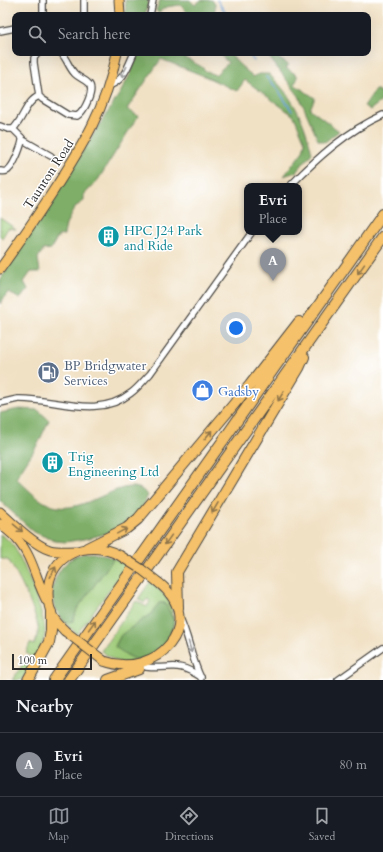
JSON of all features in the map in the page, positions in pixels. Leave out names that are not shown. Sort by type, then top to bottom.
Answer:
[{"type":"highway","points":[[54,680],[383,214]]},
{"type":"highway","points":[[69,680],[383,237]]},
{"type":"highway","points":[[87,548],[127,528],[138,519],[250,384],[300,320],[323,297]]},
{"type":"highway","points":[[178,612],[177,572],[298,368],[313,337]]},
{"type":"highway","points":[[28,680],[49,642],[51,631],[49,607]]},
{"type":"highway","points":[[108,680],[142,668]]},
{"type":"main road","points":[[119,0],[120,12]]},
{"type":"main road","name":"Taunton Road","points":[[0,269],[63,176],[89,134],[104,102],[116,56]]},
{"type":"main road","points":[[0,512],[37,543],[48,550],[76,551]]},
{"type":"main road","points":[[0,524],[16,538],[25,549],[41,590],[49,607],[57,623],[104,660],[116,667],[127,669],[142,668],[161,660],[174,646],[178,634],[178,612],[172,597],[159,583],[141,569],[119,555],[101,548],[87,548],[76,551],[64,558],[57,565],[48,584],[49,607]]},
{"type":"street","points":[[43,0],[43,12]]},
{"type":"street","points":[[84,0],[84,12]]},
{"type":"street","points":[[151,12],[154,0]]},
{"type":"street","points":[[0,31],[12,29]]},
{"type":"street","points":[[36,56],[34,63],[39,96],[71,116],[77,116],[84,108],[90,97],[90,86],[89,83],[76,75],[63,56]]},
{"type":"street","points":[[109,86],[117,83],[122,78],[133,56]]},
{"type":"street","points":[[0,126],[8,130],[17,126],[30,103],[39,96]]},
{"type":"street","points":[[293,183],[338,141],[383,115]]},
{"type":"street","points":[[13,129],[23,140],[51,156]]},
{"type":"street","points":[[0,171],[7,171],[11,168],[23,140]]},
{"type":"street","points":[[0,403],[20,399],[37,400],[72,406],[94,407],[109,404],[130,394],[150,374],[250,235]]},
{"type":"street","points":[[178,612],[184,626],[194,662],[203,679]]},
{"type":"street","points":[[338,680],[383,648]]},
{"type":"street","points":[[142,668],[180,666],[203,679]]},
{"type":"green space","points":[[125,0],[149,0],[146,12],[126,12]]},
{"type":"green space","points":[[160,0],[190,0],[195,5],[201,0],[212,0],[215,4],[215,10],[212,12],[187,12],[180,5],[166,7],[159,12],[156,10]]},
{"type":"green space","points":[[137,56],[182,56],[215,75],[228,63],[222,56],[232,56],[253,77],[259,74],[269,74],[278,83],[297,110],[312,153],[296,172],[284,176],[303,151],[305,142],[294,116],[245,80],[237,91],[161,59],[127,109],[138,116],[98,180],[84,195],[84,201],[75,207],[66,224],[64,235],[58,236],[51,249],[43,250],[38,258],[40,272],[31,272],[24,282],[28,289],[20,299],[8,292],[0,304],[0,280],[120,93],[131,73]]},
{"type":"green space","points":[[268,56],[275,56],[289,65],[286,68],[297,75],[297,80],[294,84],[315,98],[310,109],[339,131],[325,142],[318,140],[299,96]]},
{"type":"green space","points":[[375,90],[378,90],[381,93],[383,100],[370,110],[364,106]]},
{"type":"green space","points":[[0,218],[16,229],[8,228],[2,238],[0,236]]},
{"type":"green space","points":[[19,409],[38,410],[49,420],[38,444],[16,478],[33,494],[48,504],[65,507],[77,506],[122,488],[132,487],[141,489],[148,495],[141,511],[117,530],[90,538],[66,542],[55,541],[34,532],[0,501],[0,413]]},
{"type":"green space","points":[[0,534],[12,544],[27,572],[44,622],[45,635],[43,642],[22,680],[12,680],[27,658],[29,659],[31,656],[26,653],[30,643],[34,645],[35,643],[38,633],[38,626],[29,601],[12,566],[8,559],[0,559]]},
{"type":"green space","points":[[86,553],[94,553],[114,558],[77,609],[73,621],[65,623],[56,610],[53,601],[52,593],[55,579],[63,566],[75,557]]},
{"type":"green space","points":[[114,558],[127,566],[77,634],[65,623],[73,621],[77,609]]},
{"type":"green space","points":[[150,582],[167,598],[174,621],[165,603],[159,603],[152,613],[121,635],[115,646],[127,655],[138,659],[157,652],[165,644],[175,623],[174,633],[165,649],[151,661],[142,664],[133,664],[117,661],[101,651],[136,601],[147,607],[150,601],[147,599],[144,603],[138,599]]},
{"type":"green space","points":[[159,603],[165,603],[174,621],[168,638],[162,648],[153,655],[137,659],[115,647],[121,635],[152,613]]},
{"type":"waterway","points":[[217,0],[225,12]]},
{"type":"waterway","points":[[250,56],[254,61]]},
{"type":"waterway","points":[[266,77],[276,87],[292,111]]},
{"type":"place","name":"HPC J24 Park and Ride","points":[[109,237]]},
{"type":"place","name":"Evri","points":[[273,281]]},
{"type":"place","name":"BP Bridgwater Services","points":[[49,372]]},
{"type":"place","name":"Gadsby","points":[[203,391]]},
{"type":"place","name":"Trig Engineering Ltd","points":[[52,463]]}]
